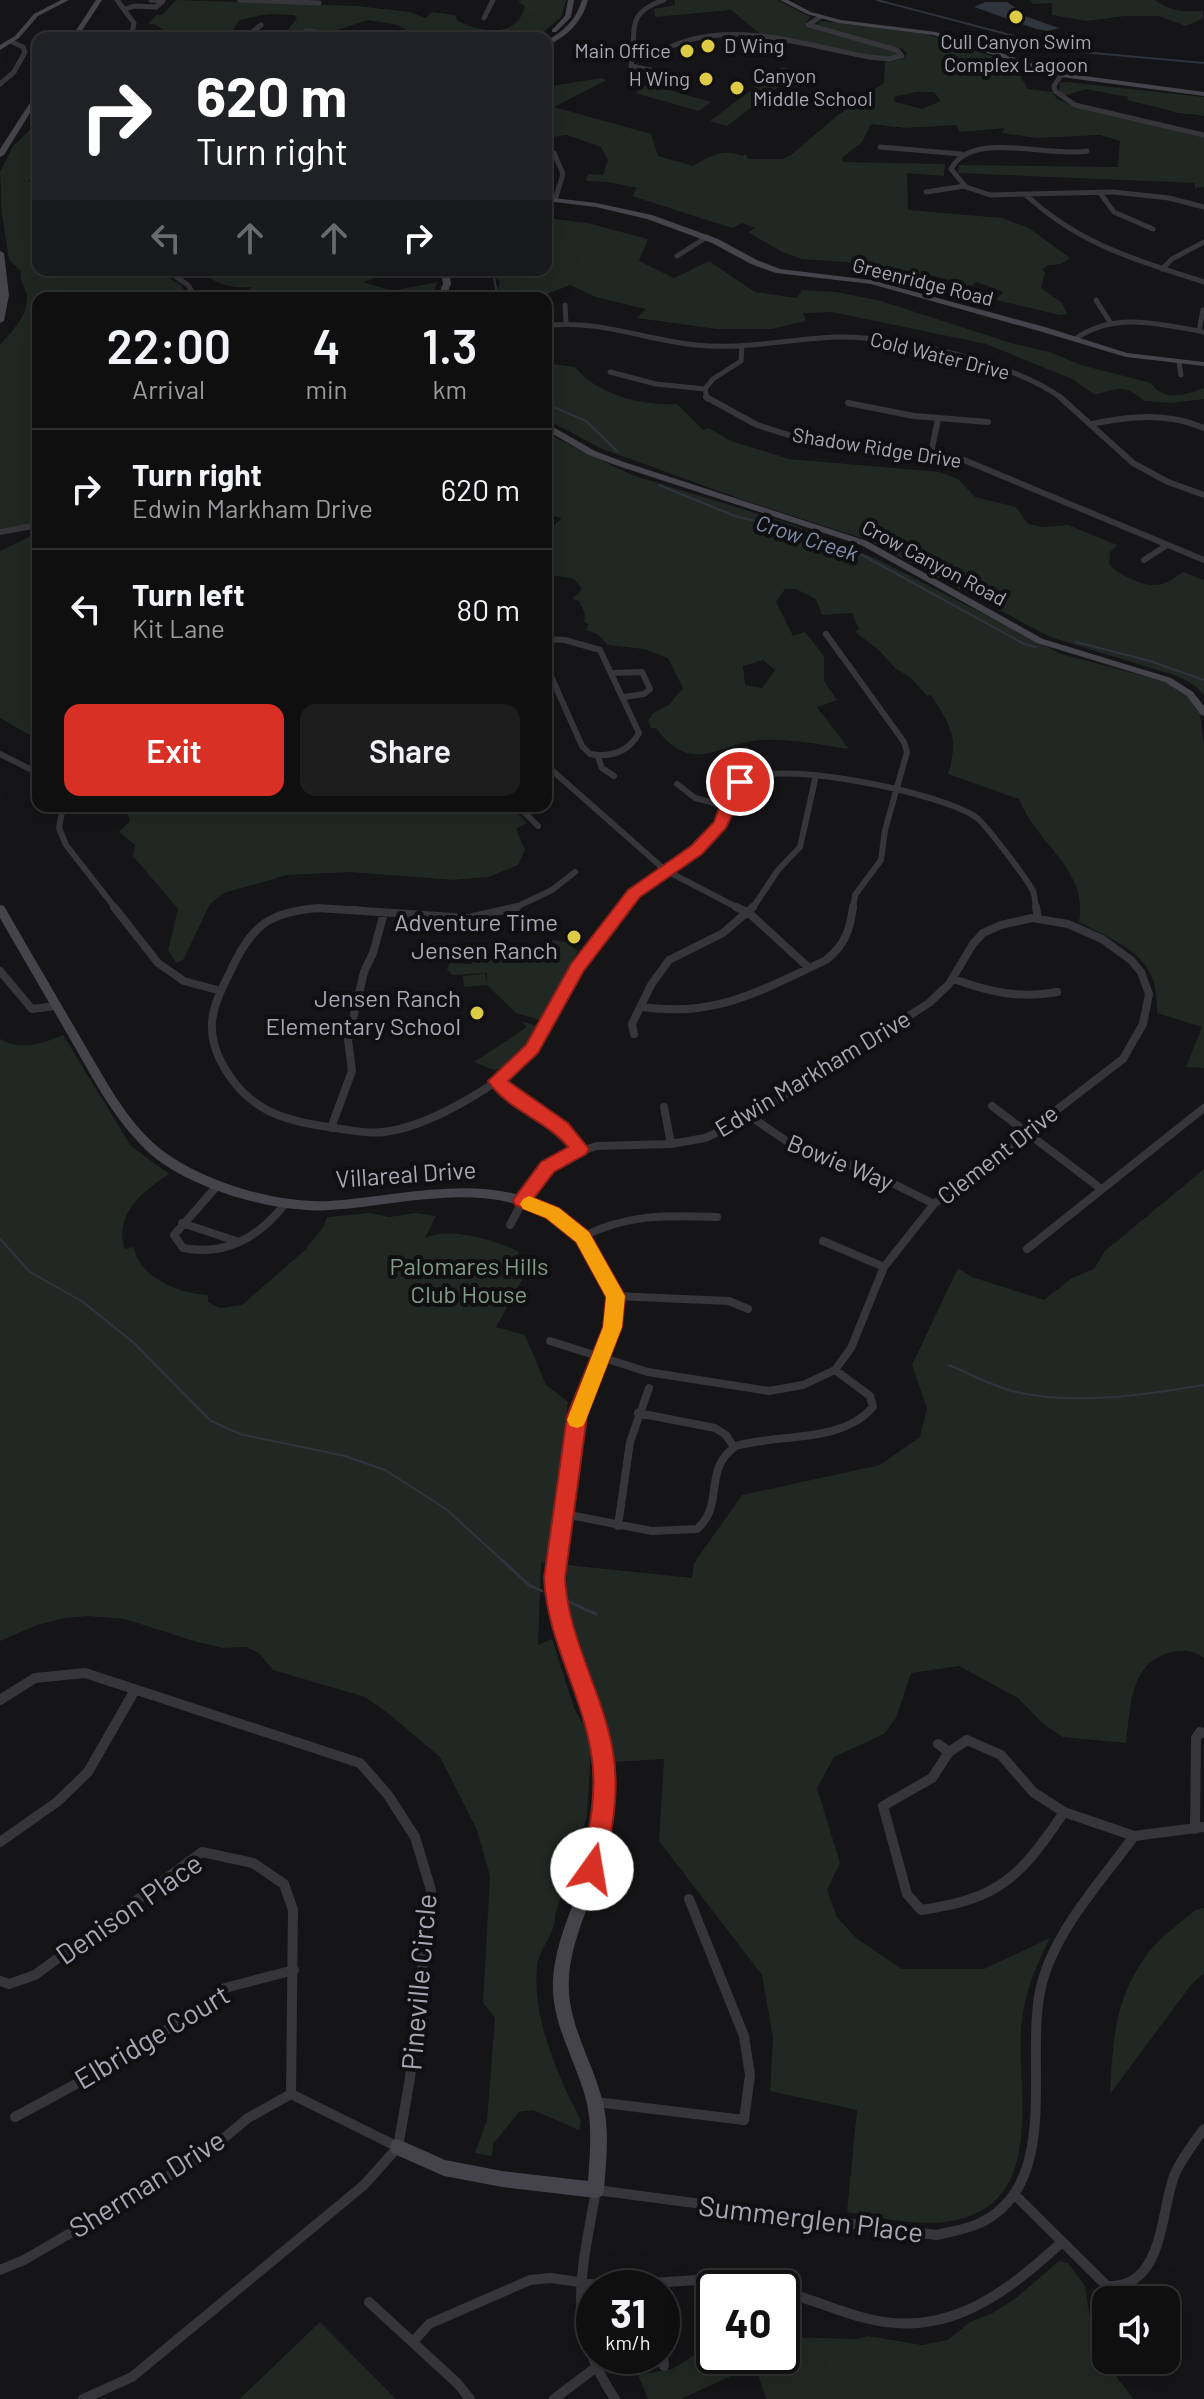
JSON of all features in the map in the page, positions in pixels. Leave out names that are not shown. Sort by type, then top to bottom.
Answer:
[{"type":"street","points":[[0,48],[10,43],[36,15],[66,0]]},
{"type":"street","points":[[78,32],[99,0]]},
{"type":"street","points":[[117,0],[128,8],[156,7],[163,1],[151,0]]},
{"type":"street","points":[[128,0],[134,23],[132,32]]},
{"type":"street","points":[[239,0],[319,3]]},
{"type":"street","points":[[484,18],[493,0]]},
{"type":"street","points":[[551,32],[561,25],[574,0]]},
{"type":"street","points":[[552,40],[574,24],[581,15],[585,0]]},
{"type":"street","points":[[651,70],[631,66],[635,43],[634,19],[643,7],[664,0]]},
{"type":"street","points":[[783,0],[820,17],[934,33],[1061,75],[1204,94]]},
{"type":"street","points":[[664,50],[693,36],[731,32],[755,34],[803,48],[888,59],[902,56],[897,50],[808,25],[820,17]]},
{"type":"street","points":[[252,32],[261,25]]},
{"type":"street","points":[[0,84],[14,72],[25,52],[20,45],[10,43]]},
{"type":"street","points":[[1061,75],[1054,86],[1055,91],[1075,105],[1204,135]]},
{"type":"street","points":[[0,155],[32,104]]},
{"type":"street","points":[[880,147],[961,154]]},
{"type":"street","points":[[1087,151],[1043,153],[1000,147],[975,149],[961,154],[954,160],[951,169],[953,176],[965,186],[997,196],[1100,193],[1158,197],[1204,207]]},
{"type":"street","points":[[552,198],[563,174],[554,153]]},
{"type":"street","points":[[926,192],[965,186]]},
{"type":"street","points":[[1100,193],[1108,207],[1132,223],[1153,229]]},
{"type":"street","points":[[1026,195],[1087,241],[1117,256],[1204,282]]},
{"type":"street","name":"Greenridge Road","points":[[552,200],[638,214],[707,237],[773,269],[871,282],[1135,357],[1204,364]]},
{"type":"street","points":[[677,256],[707,237]]},
{"type":"street","points":[[1162,269],[1172,259],[1204,242]]},
{"type":"street","points":[[0,253],[5,284],[0,321]]},
{"type":"street","points":[[175,276],[192,292]]},
{"type":"street","points":[[1096,300],[1110,322]]},
{"type":"street","points":[[565,305],[566,323]]},
{"type":"street","points":[[1075,339],[1089,328],[1110,322],[1201,332],[1203,310]]},
{"type":"street","name":"Cold Water Drive","points":[[552,325],[603,325],[667,342],[742,346],[838,337],[884,340],[997,368],[1033,381],[1062,397],[1121,454],[1144,470],[1204,495]]},
{"type":"street","points":[[610,372],[656,384],[705,389],[713,379],[741,361],[742,346]]},
{"type":"street","points":[[1179,362],[1181,375]]},
{"type":"street","name":"Shadow Ridge Drive","points":[[705,389],[706,398],[715,405],[783,434],[823,442],[931,453],[975,464],[1204,560]]},
{"type":"street","points":[[848,403],[938,419],[988,422]]},
{"type":"street","points":[[1091,424],[1151,414],[1182,419],[1204,428]]},
{"type":"street","points":[[931,453],[938,419]]},
{"type":"street","name":"Crow Canyon Road","points":[[552,430],[592,453],[621,464],[864,543],[1040,641],[1168,680],[1190,694],[1204,713]]},
{"type":"street","points":[[0,532],[32,526]]},
{"type":"street","points":[[1144,560],[1167,545]]},
{"type":"street","points":[[642,1007],[675,1012],[735,1002],[826,960],[846,942],[855,895],[881,860],[885,830],[906,764],[904,742],[826,634]]},
{"type":"street","points":[[552,637],[600,650],[639,733],[637,740],[611,756],[590,754],[582,746],[552,686]]},
{"type":"street","points":[[613,673],[642,672],[650,689],[644,694],[624,697]]},
{"type":"street","points":[[0,754],[32,770]]},
{"type":"street","points":[[598,757],[602,768],[614,776]]},
{"type":"street","points":[[575,872],[566,881],[513,909],[491,916],[469,918],[305,908],[277,914],[252,931],[241,947],[221,991],[212,1026],[216,1051],[238,1091],[255,1106],[297,1124],[391,1131],[427,1119],[497,1081],[532,1049],[576,968],[618,913],[634,894],[696,850],[721,824],[734,788],[747,776],[781,770],[840,779],[950,805],[977,818],[1033,891],[1038,918]]},
{"type":"street","points":[[552,771],[665,870],[749,913],[809,968]]},
{"type":"street","points":[[634,1034],[632,1024],[651,985],[669,960],[723,933],[749,913],[803,841],[816,775]]},
{"type":"street","points":[[677,784],[695,798],[729,807]]},
{"type":"street","points":[[62,812],[59,828],[66,845],[158,963],[184,981],[221,991]]},
{"type":"street","points":[[524,812],[538,826]]},
{"type":"street","points":[[331,1128],[352,1071],[348,1040],[364,972],[373,953],[384,913]]},
{"type":"street","name":"Villareal Drive","points":[[2,917],[117,1110],[133,1131],[174,1165],[217,1186],[285,1204],[325,1206],[473,1192],[522,1200],[552,1213],[582,1237],[615,1296]]},
{"type":"street","name":"Edwin Markham Drive","points":[[510,1225],[522,1200],[548,1167],[580,1149],[671,1144],[705,1138],[751,1117],[929,1003],[954,979],[963,957],[978,937],[1004,923],[1038,918]]},
{"type":"street","name":"Clement Drive","points":[[835,1370],[851,1348],[884,1267],[934,1204],[1123,1059],[1133,1045],[1149,1006],[1149,988],[1140,968],[1118,948],[1079,929],[1038,918]]},
{"type":"street","points":[[0,971],[32,1009],[56,1006]]},
{"type":"street","points":[[954,979],[985,991],[1017,998],[1057,992]]},
{"type":"street","points":[[497,1081],[523,1103],[562,1127],[580,1149]]},
{"type":"street","points":[[992,1106],[1100,1188]]},
{"type":"street","points":[[664,1107],[671,1144]]},
{"type":"street","points":[[1027,1249],[1204,1108]]},
{"type":"street","name":"Bowie Way","points":[[751,1117],[775,1137],[804,1152],[885,1179],[934,1204]]},
{"type":"street","points":[[217,1186],[174,1235],[183,1248],[208,1253],[223,1250],[274,1219],[285,1204]]},
{"type":"street","points":[[582,1237],[607,1223],[633,1216],[717,1217]]},
{"type":"street","points":[[182,1223],[239,1242]]},
{"type":"street","points":[[823,1241],[884,1267]]},
{"type":"street","points":[[585,2270],[596,2190],[598,2137],[595,2101],[572,2038],[560,1979],[568,1941],[599,1850],[605,1781],[595,1722],[569,1651],[556,1603],[554,1578],[577,1416],[613,1327],[615,1296],[729,1301],[748,1309]]},
{"type":"street","points":[[550,1341],[602,1360],[648,1372],[769,1391],[803,1385],[835,1370],[870,1396],[873,1407],[860,1422],[807,1435],[734,1447],[722,1456],[715,1470],[708,1518],[698,1529],[683,1533],[618,1526],[564,1514]]},
{"type":"street","points":[[618,1526],[630,1442],[649,1388]]},
{"type":"street","points":[[638,1413],[715,1428],[726,1435],[734,1447]]},
{"type":"street","name":"Pineville Circle","points":[[0,1700],[35,1678],[85,1673],[360,1763],[388,1795],[415,1837],[431,1890],[410,2078],[398,2147]]},
{"type":"street","points":[[0,1842],[57,1802],[88,1772],[135,1690]]},
{"type":"street","points":[[1064,1812],[1034,1856],[1004,1887],[958,1907],[921,1910],[907,1894],[883,1806],[932,1778],[949,1752],[967,1740],[1001,1755],[1033,1792],[1064,1812],[1134,1836],[1155,1831],[1200,1828],[1196,1738],[1200,1732],[1204,1733]]},
{"type":"street","points":[[938,1744],[949,1752]]},
{"type":"street","points":[[1134,1836],[1068,1932],[1041,1983],[1034,2017],[1034,2137],[1028,2170],[1014,2194],[1107,2286],[1120,2290],[1134,2285],[1151,2260],[1176,2173],[1204,2129]]},
{"type":"street","name":"Denison Place","points":[[0,1981],[9,1984],[35,1975],[202,1852],[253,1863],[284,1884],[293,1910],[291,2094]]},
{"type":"street","points":[[595,2101],[744,2120],[750,2075],[744,2036],[689,1899]]},
{"type":"street","name":"Elbridge Court","points":[[15,2117],[137,2051],[225,1988],[294,1970]]},
{"type":"street","points":[[291,2094],[444,2168],[502,2179],[596,2190]]},
{"type":"street","name":"Sherman Drive","points":[[0,2270],[24,2260],[200,2158],[248,2118],[291,2094]]},
{"type":"street","points":[[83,2399],[132,2377],[364,2185],[398,2147]]},
{"type":"street","name":"Summerglen Place","points":[[596,2190],[937,2235],[991,2218],[1014,2194]]},
{"type":"street","points":[[800,2298],[875,2321],[922,2324],[983,2307],[1008,2291],[1062,2242]]},
{"type":"street","points":[[413,2342],[429,2324],[530,2280],[551,2278],[576,2283]]},
{"type":"street","points":[[369,2302],[458,2384],[470,2399]]},
{"type":"street","points":[[554,2399],[587,2374]]},
{"type":"street","points":[[599,2374],[615,2399]]},
{"type":"green space","points":[[176,0],[357,6],[410,12],[425,18],[432,12],[455,15],[458,21],[467,25],[497,30],[506,29],[520,17],[525,6],[518,2],[521,0],[566,0],[561,17],[544,32],[411,32],[397,25],[368,20],[337,30],[338,32],[282,32],[297,19],[294,15],[269,14],[240,20],[231,32],[167,32],[148,24],[156,15],[162,15]]},
{"type":"green space","points":[[675,0],[777,0],[810,17],[805,25],[807,28],[895,51],[900,55],[890,58],[823,48],[760,34],[731,10],[655,17],[654,9],[675,5]]},
{"type":"green space","points":[[1030,0],[1155,0],[1178,10],[1203,11],[1203,18],[1186,26],[1159,16],[1087,21],[1052,15],[1052,3],[1033,4]]},
{"type":"green space","points":[[821,21],[926,34],[1018,65],[1017,71],[1028,89],[1052,92],[1057,99],[1075,107],[1204,137],[1204,187],[1195,188],[1195,183],[958,173],[959,165],[1118,167],[1120,141],[1100,135],[1037,138],[1002,133],[1004,128],[960,132],[956,125],[905,128],[871,124],[862,142],[842,158],[843,162],[945,164],[944,176],[907,173],[908,210],[1002,218],[1029,228],[1070,258],[1042,270],[1045,272],[1041,288],[1062,303],[1067,314],[1060,315],[996,300],[1003,292],[976,282],[972,286],[926,274],[921,279],[857,263],[802,259],[780,251],[748,232],[755,228],[742,223],[732,228],[632,196],[637,188],[586,181],[588,174],[603,175],[608,160],[601,147],[567,135],[552,137],[552,86],[601,78],[607,80],[554,107],[651,134],[658,156],[693,166],[723,153],[746,154],[748,159],[782,159],[884,83],[885,62],[904,59],[907,54],[903,49],[816,25]],"holes":[[[934,92],[941,101],[922,109],[895,102],[894,97]]]},
{"type":"green space","points":[[782,67],[798,72],[727,126],[710,121]]},
{"type":"green space","points":[[1060,83],[1204,97],[1204,116],[1175,112],[1127,100],[1128,97],[1086,89],[1063,96],[1059,90]]},
{"type":"green space","points":[[648,84],[711,102],[699,111],[635,93]]},
{"type":"green space","points":[[32,128],[32,176],[28,182],[32,182],[32,276],[166,276],[181,285],[185,292],[32,292],[32,524],[0,529],[0,345],[22,317],[27,304],[21,271],[9,260],[2,214],[0,172],[13,146]]},
{"type":"green space","points":[[552,219],[587,223],[648,239],[639,261],[674,278],[709,261],[755,292],[797,298],[802,290],[836,292],[881,301],[1014,344],[1050,352],[1081,365],[1151,383],[1168,395],[1182,395],[1204,388],[1204,399],[1171,403],[1144,401],[1132,392],[1121,389],[1095,395],[1072,379],[986,344],[832,312],[803,313],[806,321],[771,329],[717,329],[637,318],[646,309],[596,297],[570,285],[552,292],[496,292],[500,283],[495,276],[552,276]]},
{"type":"green space","points":[[208,276],[379,276],[364,282],[392,291],[438,282],[434,292],[248,292],[251,287],[236,287]]},
{"type":"green space","points":[[552,364],[575,367],[595,385],[622,397],[650,403],[677,404],[703,430],[708,428],[731,441],[789,459],[939,472],[958,479],[975,497],[1016,507],[1028,524],[1043,527],[1068,525],[1117,545],[1110,552],[1109,564],[1138,582],[1161,584],[1183,572],[1204,580],[1204,695],[1194,685],[1177,676],[1050,637],[868,540],[749,502],[600,448],[552,422]]},
{"type":"green space","points":[[552,436],[632,475],[791,524],[879,560],[1061,654],[1167,682],[1191,697],[1199,707],[1204,745],[1204,1068],[1186,1067],[1202,1027],[1157,1013],[1152,978],[1145,965],[1124,946],[1079,922],[1080,903],[1069,872],[1037,830],[1019,799],[948,774],[953,741],[944,715],[931,695],[927,696],[911,678],[895,668],[878,649],[855,632],[859,629],[852,613],[822,615],[816,599],[796,589],[785,589],[776,602],[793,636],[805,632],[824,656],[824,681],[837,700],[817,707],[849,749],[806,742],[762,740],[707,754],[682,751],[669,743],[656,728],[651,728],[648,721],[653,713],[669,705],[683,688],[668,658],[644,649],[608,645],[597,634],[586,630],[589,624],[584,622],[585,614],[579,601],[572,599],[582,589],[574,579],[552,575],[552,527],[562,518],[552,516]],"holes":[[[763,660],[775,670],[762,688],[745,685],[743,666]]]},
{"type":"green space","points":[[32,533],[32,737],[0,718],[0,551]]},
{"type":"green space","points":[[124,812],[516,812],[527,823],[516,829],[525,850],[518,865],[489,877],[453,880],[350,872],[287,875],[224,893],[210,904],[183,960],[176,963],[168,950],[178,909],[133,856],[135,845],[119,832],[130,821]]},
{"type":"green space","points":[[553,940],[565,942],[578,951],[540,1020],[516,1013],[487,985],[464,987],[463,976],[485,974],[487,982],[487,973],[452,975],[447,969],[450,963],[472,964],[473,961],[516,957]]},
{"type":"green space","points":[[521,1021],[537,1026],[514,1059],[494,1070],[474,1062],[527,1027]]},
{"type":"green space","name":"Palomares Hills Club House","points":[[63,1035],[131,1146],[169,1174],[149,1188],[133,1205],[123,1225],[122,1237],[125,1249],[134,1247],[138,1258],[152,1276],[174,1288],[208,1295],[208,1302],[220,1308],[242,1305],[305,1250],[324,1226],[327,1217],[370,1213],[389,1217],[416,1213],[436,1216],[425,1238],[446,1233],[459,1234],[486,1239],[519,1252],[516,1259],[525,1267],[523,1278],[496,1327],[525,1335],[546,1385],[568,1402],[546,1562],[541,1563],[538,1645],[552,1639],[574,1708],[589,1734],[591,1749],[587,1817],[553,1928],[538,1960],[537,1986],[548,2046],[581,2121],[579,2130],[533,2110],[519,2112],[493,2144],[492,2156],[475,2153],[487,2120],[495,2018],[483,2003],[490,1876],[477,1830],[440,1757],[365,1697],[273,1670],[259,1653],[246,1647],[223,1648],[125,1619],[87,1616],[37,1625],[0,1641],[0,1039],[24,1045]]},
{"type":"green space","points":[[1204,1169],[1204,1658],[1192,1652],[1178,1651],[1155,1659],[1146,1667],[1134,1689],[1126,1743],[1063,1737],[1042,1723],[1018,1698],[959,1666],[911,1673],[896,1718],[884,1734],[834,1757],[817,1788],[840,1863],[827,1890],[837,1917],[856,1938],[902,1969],[984,1969],[1050,1938],[1024,2006],[1020,2145],[1014,2172],[1001,2194],[981,2211],[938,2223],[899,2221],[847,2212],[857,2110],[770,2091],[773,2038],[762,1975],[659,1841],[664,1759],[614,1762],[604,1714],[573,1622],[567,1565],[692,1578],[694,1563],[742,1495],[880,1465],[920,1437],[927,1408],[912,1365],[958,1268],[972,1277],[1044,1300],[1072,1278],[1094,1269],[1105,1251]]},
{"type":"green space","points":[[1204,1908],[1204,1973],[1191,1985],[1110,2094],[1118,2016],[1131,1981],[1157,1942],[1195,1910]]},
{"type":"green space","points":[[1059,2261],[1068,2263],[1085,2286],[1092,2331],[1092,2374],[1114,2374],[1134,2399],[766,2399],[758,2374],[800,2374],[800,2337],[858,2339],[867,2336],[922,2345],[948,2340],[970,2322],[991,2314],[1016,2298]]},
{"type":"green space","points":[[320,2322],[396,2399],[239,2399],[250,2389]]},
{"type":"green space","points":[[696,2354],[696,2374],[735,2374],[681,2399],[648,2399],[638,2375],[680,2374],[680,2364]]},
{"type":"shaded area","name":"Cull Canyon Swim Complex Lagoon","points":[[985,2],[1007,2],[1019,10],[1019,14],[1059,28],[1048,31],[1036,29],[974,7]]},
{"type":"waterway","points":[[877,0],[1071,51],[1204,63]]},
{"type":"waterway","name":"Crow Creek","points":[[300,32],[306,29],[319,31]]},
{"type":"waterway","name":"Crow Creek","points":[[493,276],[497,292]]},
{"type":"waterway","name":"Crow Creek","points":[[552,407],[586,421],[618,452]]},
{"type":"waterway","name":"Crow Creek","points":[[659,485],[735,516],[789,529],[855,551],[1024,644],[1036,647]]},
{"type":"waterway","name":"Crow Creek","points":[[1076,642],[1150,661],[1204,680]]},
{"type":"waterway","points":[[0,1239],[30,1272],[83,1302],[134,1343],[211,1421],[240,1434],[345,1456],[385,1470],[446,1509],[504,1562]]},
{"type":"waterway","points":[[949,1365],[1012,1391],[1059,1398],[1133,1395],[1204,1385]]},
{"type":"waterway","points":[[502,1560],[529,1585],[542,1591]]},
{"type":"waterway","points":[[567,1601],[596,1614]]},
{"type":"slow traffic","points":[[529,1204],[552,1213],[582,1237],[601,1266],[615,1296],[613,1327],[577,1420]]},
{"type":"place","name":"Cull Canyon Swim Complex Lagoon","points":[[1016,17]]},
{"type":"place","name":"D Wing","points":[[708,46]]},
{"type":"place","name":"Main Office","points":[[687,51]]},
{"type":"place","name":"H Wing","points":[[706,79]]},
{"type":"place","name":"Canyon Middle School","points":[[737,88]]},
{"type":"place","name":"Adventure Time Jensen Ranch","points":[[574,937]]},
{"type":"place","name":"Jensen Ranch Elementary School","points":[[477,1013]]},
{"type":"route","points":[[592,1869],[599,1850],[604,1812],[603,1754],[562,1627],[554,1578],[577,1416],[613,1327],[615,1296],[601,1266],[582,1237],[552,1213],[522,1200],[533,1182],[548,1167],[580,1149],[562,1127],[523,1103],[497,1081],[532,1049],[576,968],[634,894],[696,850],[721,824],[734,788],[740,782]]}]
